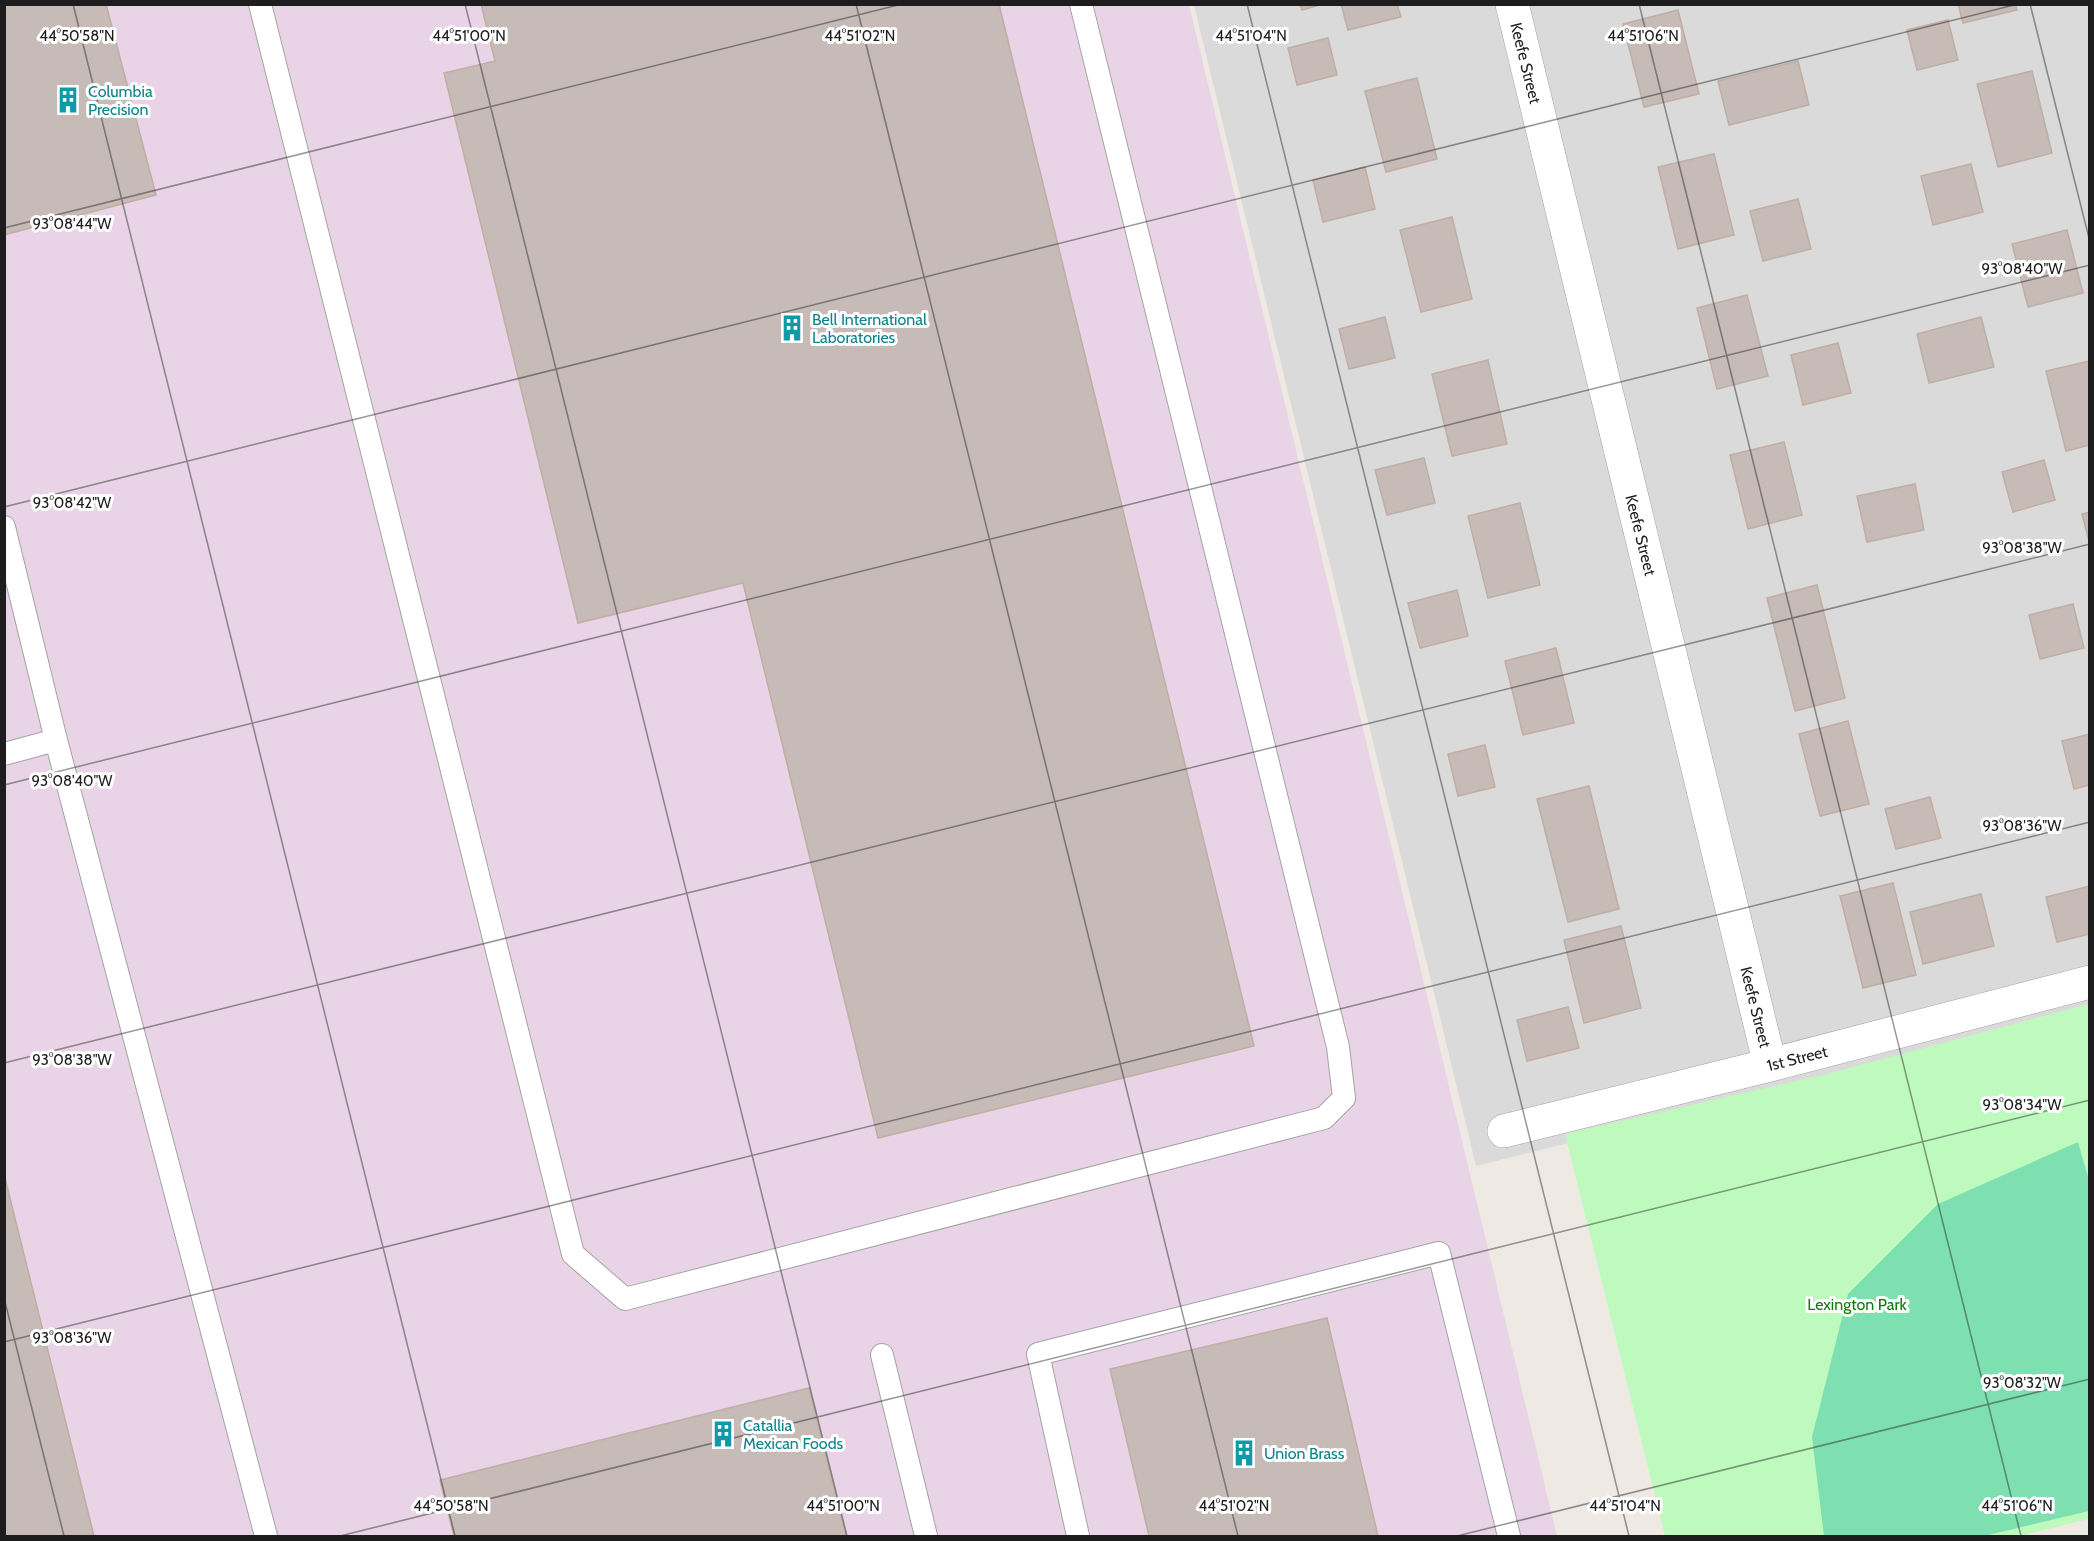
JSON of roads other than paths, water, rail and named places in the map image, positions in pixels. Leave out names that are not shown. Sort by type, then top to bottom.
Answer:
[{"type":"street","name":"Keefe Street","points":[[1512,4],[1770,1065]]},
{"type":"street","name":"1st Street","points":[[1504,1131],[2090,982]]},
{"type":"lane","points":[[260,4],[573,1254],[625,1299],[1324,1118],[1344,1098],[1338,1047],[1081,4]]},
{"type":"lane","points":[[4,527],[56,740],[266,1536]]},
{"type":"lane","points":[[4,753],[56,740]]},
{"type":"lane","points":[[1078,1536],[1038,1354],[1439,1253],[1509,1536]]},
{"type":"lane","points":[[882,1355],[926,1536]]},
{"type":"place","name":"Columbia Precision","points":[[68,100]]},
{"type":"place","name":"Bell International Laboratories","points":[[792,328]]},
{"type":"place","name":"Catallia Mexican Foods","points":[[723,1434]]},
{"type":"place","name":"Union Brass","points":[[1244,1453]]},
{"type":"park label","name":"Lexington Park","points":[[1857,1304]]}]
